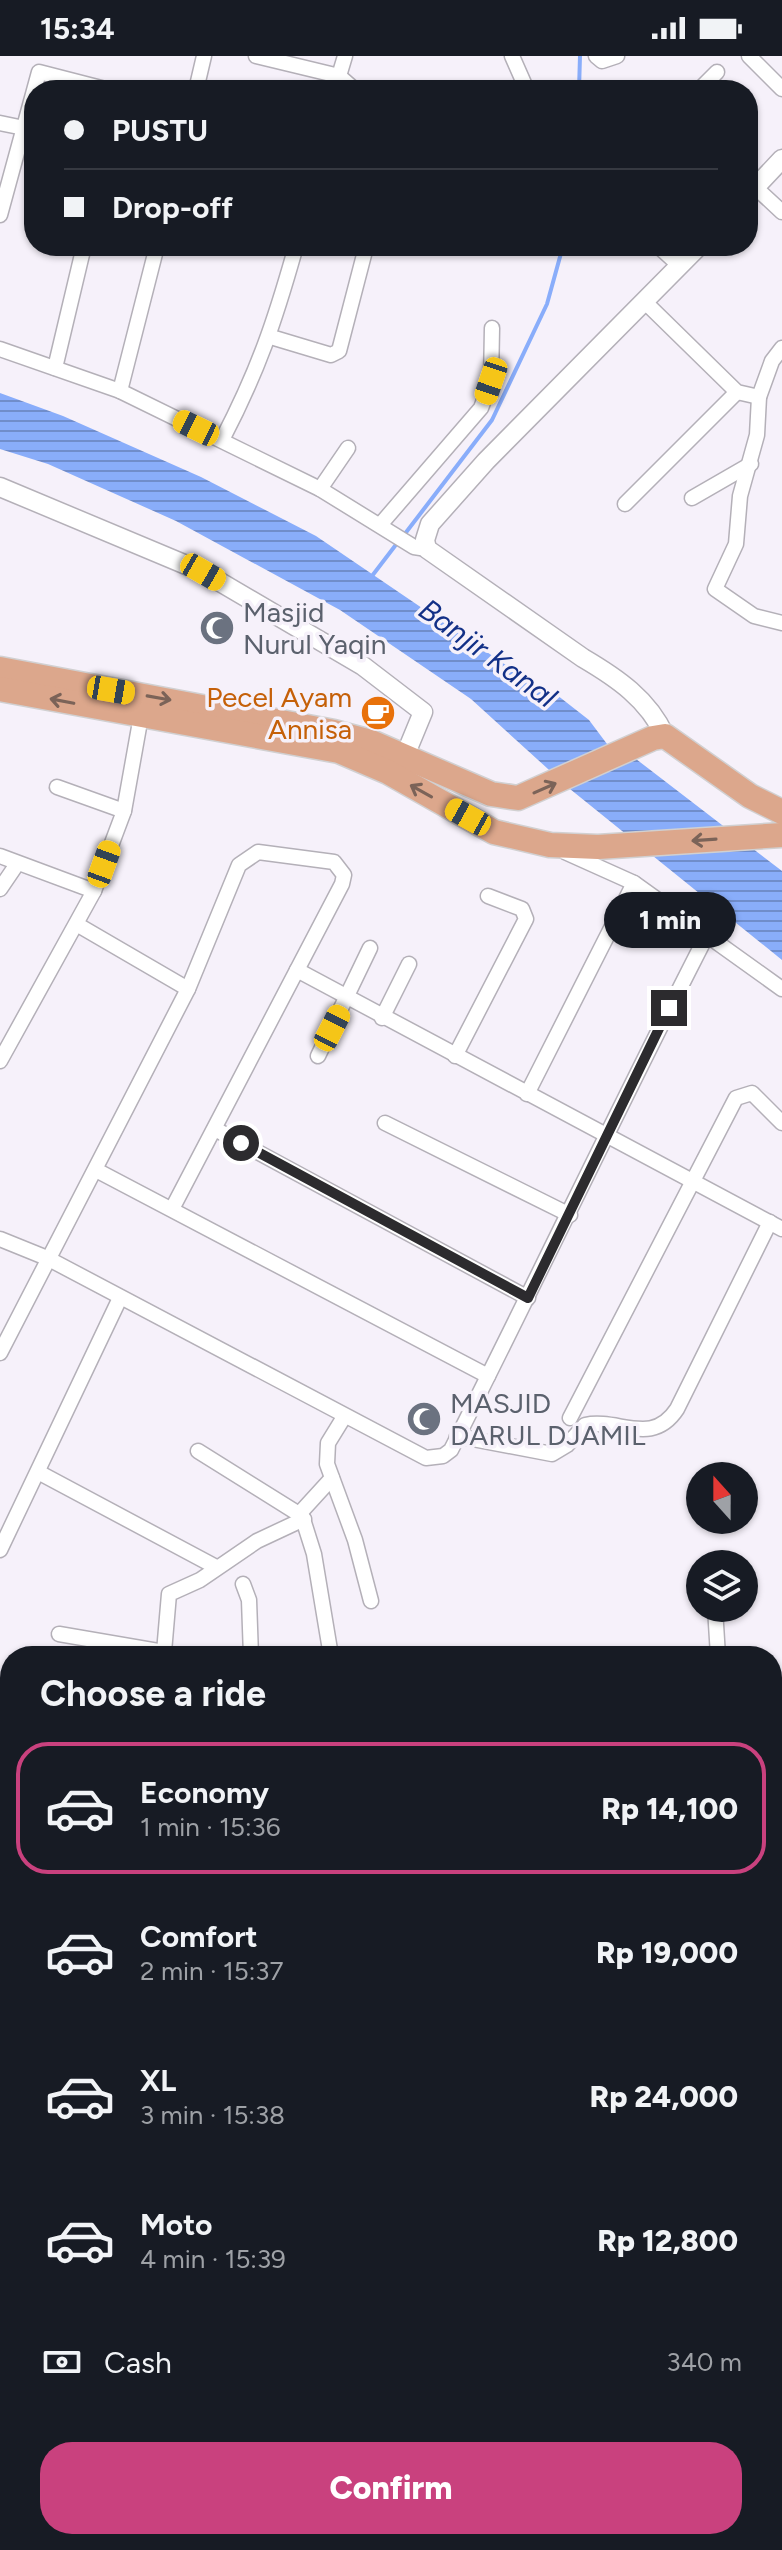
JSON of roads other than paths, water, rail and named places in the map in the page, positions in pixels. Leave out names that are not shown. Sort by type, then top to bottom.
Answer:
[{"type":"main road","points":[[0,669],[288,731],[388,772],[494,832],[550,845],[598,847],[782,835]]},
{"type":"main road","points":[[0,689],[141,716],[371,742],[491,794],[518,798],[655,739],[782,812]]},
{"type":"street","points":[[37,80],[42,56]]},
{"type":"street","points":[[198,80],[204,56]]},
{"type":"street","points":[[256,56],[339,76],[344,80]]},
{"type":"street","points":[[339,76],[345,56]]},
{"type":"street","points":[[512,56],[523,80]]},
{"type":"street","points":[[596,56],[602,61],[617,56]]},
{"type":"street","points":[[749,56],[782,89]]},
{"type":"street","points":[[39,72],[70,80]]},
{"type":"street","points":[[709,80],[717,72]]},
{"type":"street","points":[[0,123],[24,128],[0,215]]},
{"type":"street","points":[[758,185],[782,159]]},
{"type":"street","points":[[758,195],[782,212]]},
{"type":"street","points":[[55,368],[82,256]]},
{"type":"street","points":[[120,391],[154,256]]},
{"type":"street","points":[[222,440],[271,337],[293,256]]},
{"type":"street","points":[[271,337],[331,355],[339,351],[364,256]]},
{"type":"street","points":[[669,256],[680,266]]},
{"type":"street","points":[[420,548],[430,524],[486,461],[690,256]]},
{"type":"street","points":[[645,302],[737,392],[759,397]]},
{"type":"street","points":[[382,527],[481,408],[491,381],[492,328]]},
{"type":"street","points":[[782,348],[772,361],[759,397],[757,435],[736,519],[736,544],[715,589],[754,616],[782,623]]},
{"type":"street","points":[[0,349],[120,391],[320,489],[420,548],[610,673],[652,712],[655,739]]},
{"type":"street","points":[[625,504],[737,392]]},
{"type":"street","points":[[320,489],[348,448]]},
{"type":"street","points":[[692,498],[751,464]]},
{"type":"street","points":[[0,487],[203,572],[363,666],[423,712],[404,758]]},
{"type":"street","points":[[0,1061],[78,925],[94,891],[124,811],[141,716]]},
{"type":"street","points":[[57,787],[124,811]]},
{"type":"street","points":[[550,845],[634,883],[708,933],[782,989]]},
{"type":"street","points":[[0,1353],[188,989],[231,880],[247,856],[258,852],[334,862],[344,875],[172,1209]]},
{"type":"street","points":[[0,856],[94,891]]},
{"type":"street","points":[[0,889],[17,864]]},
{"type":"street","points":[[527,1094],[634,883]]},
{"type":"street","points":[[455,1056],[526,919],[522,909],[488,896]]},
{"type":"street","points":[[78,925],[188,989]]},
{"type":"street","points":[[0,1239],[47,1258],[426,1458],[443,1456],[457,1436],[528,1298],[570,1215],[605,1135],[708,933]]},
{"type":"street","points":[[318,1056],[370,948]]},
{"type":"street","points":[[382,1018],[409,964]]},
{"type":"street","points":[[297,970],[382,1018],[776,1225],[677,1409],[665,1423],[637,1431],[585,1425],[567,1445],[552,1454],[457,1436]]},
{"type":"street","points":[[570,1418],[690,1181],[739,1096],[752,1093],[782,1123]]},
{"type":"street","points":[[385,1123],[570,1215]]},
{"type":"street","points":[[215,1129],[528,1298]]},
{"type":"street","points":[[96,1170],[488,1376]]},
{"type":"street","points":[[0,1550],[120,1298]]},
{"type":"street","points":[[344,1417],[328,1443],[327,1464],[355,1540],[371,1601]]},
{"type":"street","points":[[198,1451],[302,1516],[329,1646]]},
{"type":"street","points":[[38,1472],[216,1567]]},
{"type":"street","points":[[164,1646],[167,1596],[302,1516],[332,1478]]},
{"type":"street","points":[[243,1584],[249,1600],[251,1646]]},
{"type":"street","points":[[716,1622],[717,1646]]},
{"type":"street","points":[[59,1634],[122,1646]]},
{"type":"water","name":"Banjir Kanal","points":[[0,393],[63,416],[201,477],[316,536],[531,682],[548,688],[589,720],[607,744],[636,759],[782,871],[782,960],[570,789],[471,699],[340,610],[176,521],[48,464],[0,449]]},
{"type":"waterway","points":[[579,80],[580,56]]},
{"type":"waterway","points":[[404,535],[492,420],[547,304],[560,256]]},
{"type":"waterway","points":[[372,576],[398,542]]},
{"type":"place","name":"Masjid Nurul Yaqin","points":[[217,628]]},
{"type":"place","name":"Pecel Ayam Annisa","points":[[378,713]]},
{"type":"place","name":"MASJID DARUL DJAMIL","points":[[424,1419]]}]
